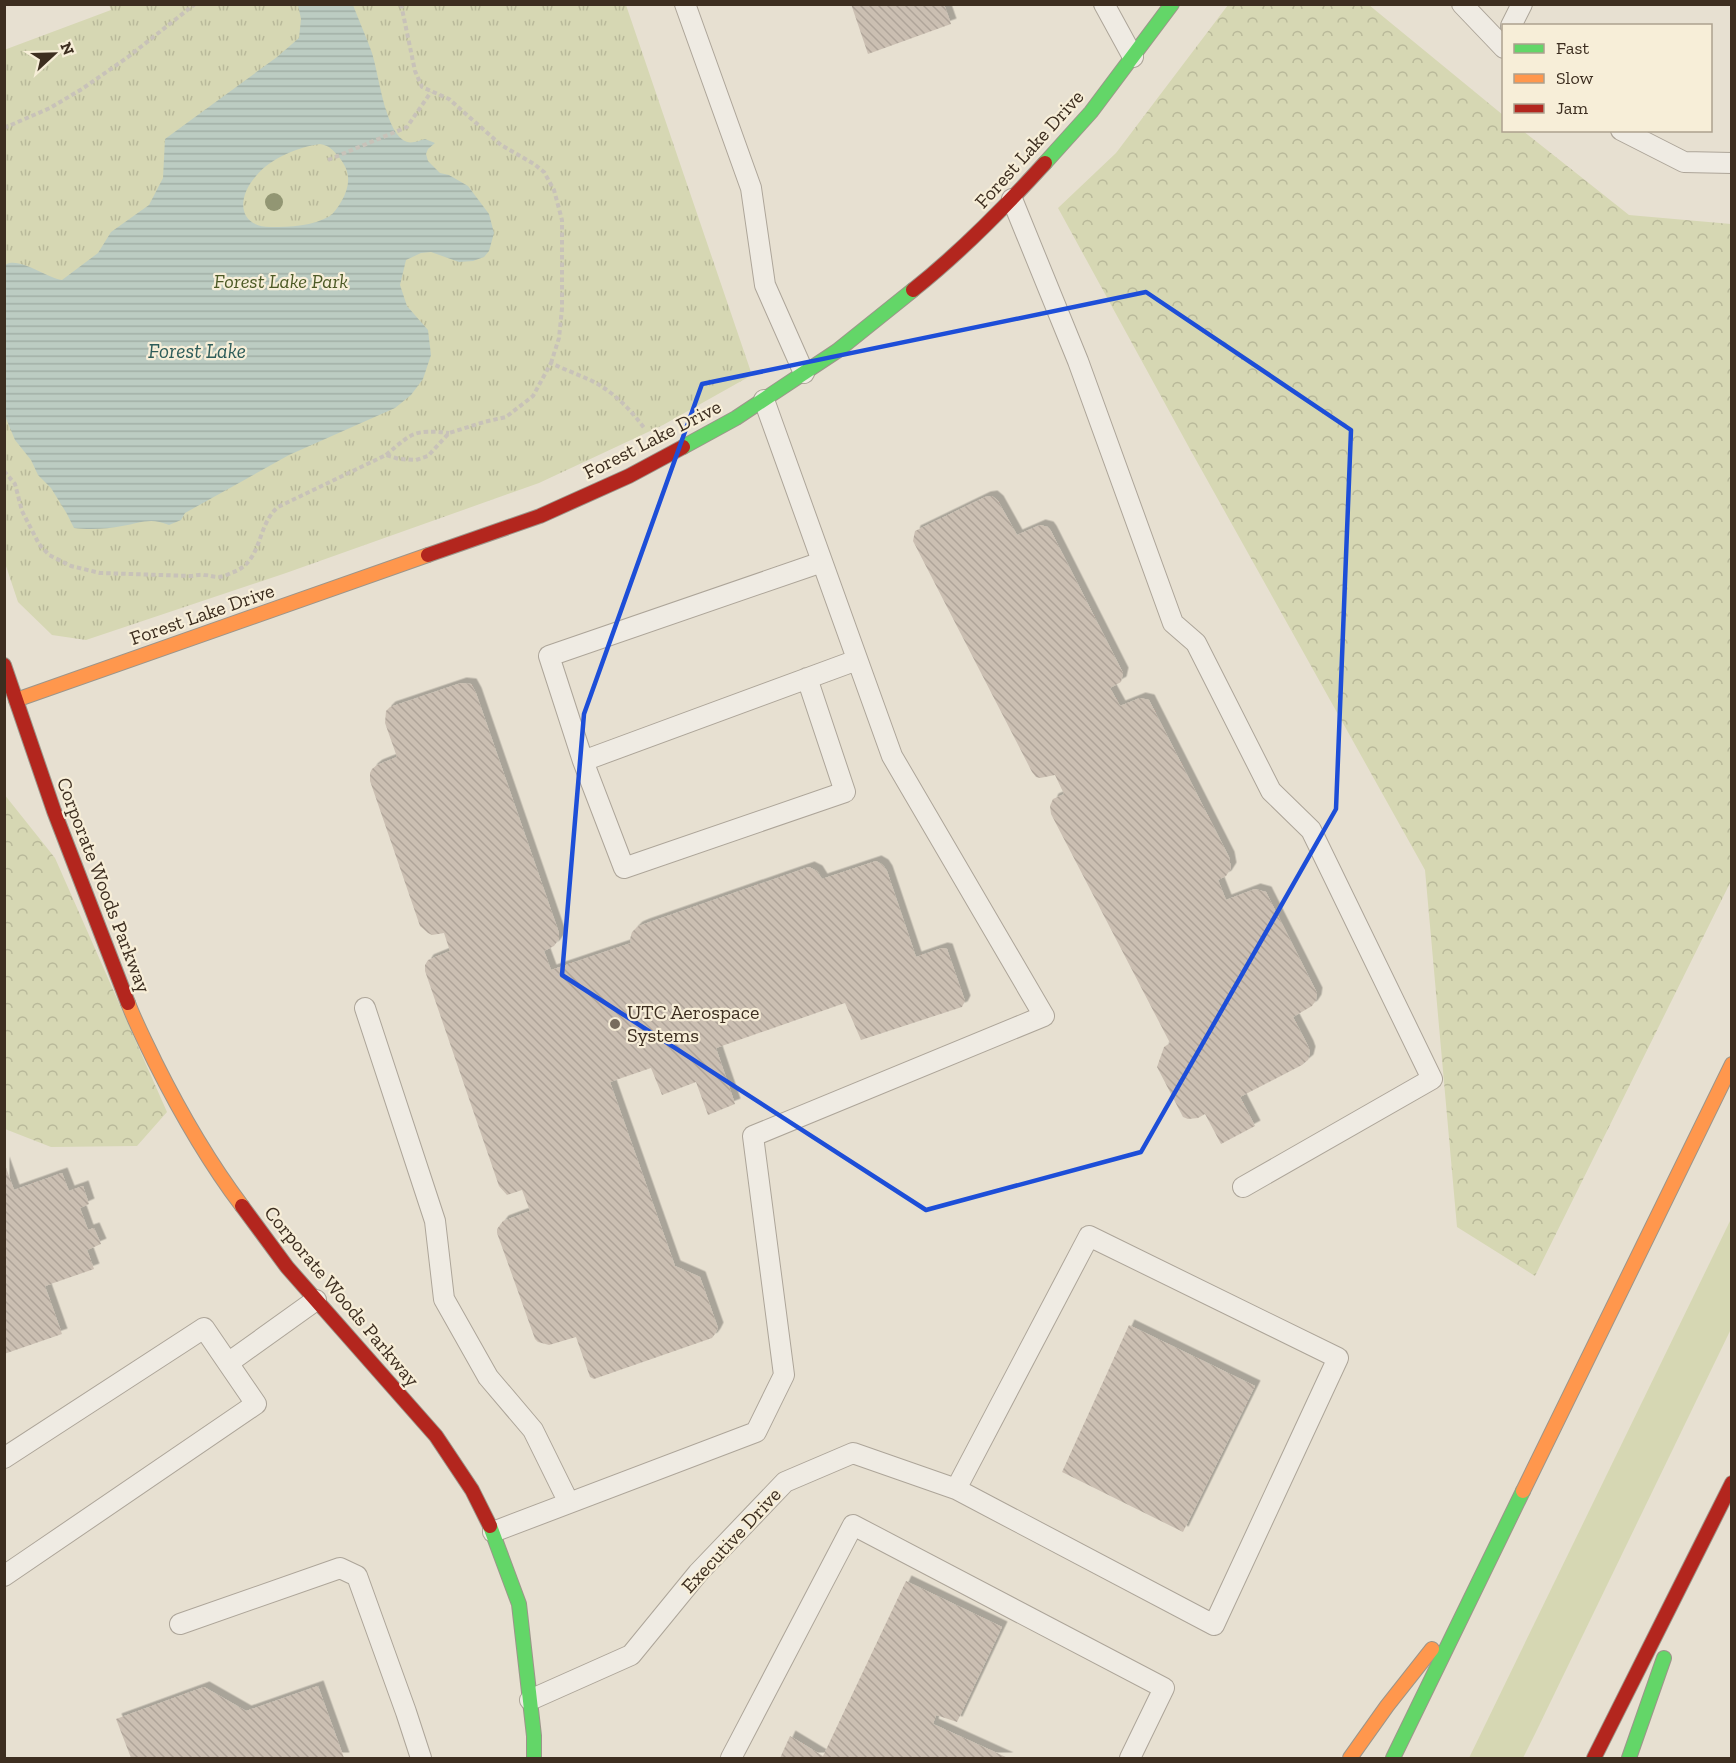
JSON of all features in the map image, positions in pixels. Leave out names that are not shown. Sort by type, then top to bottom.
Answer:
[{"type":"main road","name":"Forest Lake Drive","points":[[11,694],[540,516],[629,476],[736,418],[837,351],[932,275],[1011,200],[1091,112],[1172,4]]},
{"type":"main road","name":"Corporate Woods Parkway","points":[[4,665],[11,694],[134,1019],[177,1106],[229,1189],[287,1267],[436,1436],[472,1490],[493,1532],[519,1604],[534,1736],[534,1758]]},
{"type":"main road","points":[[1393,1758],[1731,1064]]},
{"type":"main road","points":[[1594,1758],[1731,1483]]},
{"type":"main road","points":[[1674,1628],[1703,1541]]},
{"type":"main road","points":[[1350,1758],[1387,1706],[1470,1601]]},
{"type":"main road","points":[[1629,1758],[1666,1650]]},
{"type":"lane","points":[[685,4],[751,188],[765,285],[804,373]]},
{"type":"lane","points":[[1104,4],[1133,57]]},
{"type":"lane","points":[[1461,4],[1502,44]]},
{"type":"lane","points":[[1512,24],[1522,4]]},
{"type":"lane","points":[[1625,132],[1684,162],[1731,163]]},
{"type":"lane","points":[[1011,200],[1078,361],[1173,622],[1196,643],[1271,791],[1311,830],[1432,1079],[1243,1188]]},
{"type":"lane","points":[[493,1532],[756,1432],[784,1375],[753,1136],[1044,1016],[892,756],[764,400]]},
{"type":"lane","points":[[807,678],[844,792],[624,868],[583,761],[549,656],[822,562]]},
{"type":"lane","points":[[583,761],[857,660]]},
{"type":"lane","points":[[365,1008],[435,1221],[444,1299],[488,1377],[533,1430],[569,1503]]},
{"type":"lane","name":"Executive Drive","points":[[530,1700],[631,1655],[698,1573],[784,1482],[853,1453],[956,1489],[1214,1625],[1338,1358],[1089,1236],[956,1489]]},
{"type":"lane","points":[[228,1363],[316,1300]]},
{"type":"lane","points":[[4,1458],[204,1328],[255,1404],[4,1576]]},
{"type":"lane","points":[[730,1758],[853,1526],[1164,1688],[1130,1758]]},
{"type":"lane","points":[[180,1624],[340,1568],[357,1576],[421,1758]]},
{"type":"path","points":[[4,128],[50,108],[82,89],[128,57],[195,4]]},
{"type":"path","points":[[4,471],[15,484],[22,511],[39,544],[49,555],[66,564],[81,570],[100,573],[190,576],[203,574],[217,577],[241,569],[248,563],[255,553],[266,522],[278,507],[386,455],[407,437],[420,431],[449,433],[506,417],[533,396],[551,363],[559,338],[562,309],[562,220],[555,190],[544,172],[534,164],[501,145],[449,99],[431,93],[422,87],[416,71],[401,4]]},
{"type":"path","points":[[328,160],[407,127],[431,93]]},
{"type":"path","points":[[551,363],[607,390],[635,416],[666,456]]},
{"type":"path","points":[[386,455],[399,459],[416,460],[428,456],[449,433]]},
{"type":"highlighted area","points":[[1146,292],[1351,430],[1336,809],[1141,1152],[926,1210],[562,975],[584,714],[702,384]]},
{"type":"green space","name":"Forest Lake Park","points":[[109,5],[626,5],[752,375],[663,425],[539,483],[286,573],[86,640],[52,635],[18,602],[5,563],[4,50],[111,10]]},
{"type":"green space","points":[[1228,5],[1369,5],[1502,114],[1502,132],[1524,132],[1629,215],[1731,224],[1731,881],[1535,1276],[1457,1227],[1425,870],[1058,208],[1116,153]]},
{"type":"green space","points":[[4,794],[55,858],[167,1112],[137,1146],[51,1147],[5,1129]]},
{"type":"green space","points":[[1731,1219],[1731,1329],[1535,1734],[1523,1758],[1469,1758]]},
{"type":"water","name":"Forest Lake","points":[[298,5],[353,5],[372,53],[391,124],[403,140],[414,142],[425,139],[435,143],[426,154],[428,161],[440,173],[449,175],[468,186],[489,214],[494,233],[489,251],[484,257],[473,261],[459,262],[431,252],[421,253],[406,260],[400,285],[407,306],[428,330],[431,355],[423,379],[411,395],[395,408],[289,455],[185,513],[181,520],[169,525],[146,521],[117,527],[74,528],[51,488],[38,475],[31,460],[15,440],[5,416],[5,265],[18,263],[62,280],[98,253],[111,232],[149,205],[163,178],[165,139],[277,57],[299,38],[301,19]],"holes":[[[320,144],[329,147],[342,162],[348,178],[347,190],[333,213],[316,222],[294,226],[260,226],[252,222],[246,216],[243,201],[256,176],[285,154]]]},
{"type":"building","points":[[851,4],[944,4],[951,24],[868,54]]},
{"type":"building","points":[[992,496],[998,501],[1017,535],[1040,525],[1048,527],[1051,531],[1123,673],[1121,682],[1110,688],[1120,706],[1140,698],[1149,700],[1229,857],[1231,868],[1226,876],[1218,880],[1226,900],[1255,889],[1266,892],[1317,993],[1312,1006],[1293,1017],[1308,1046],[1310,1052],[1308,1060],[1240,1097],[1255,1126],[1221,1144],[1205,1114],[1198,1118],[1183,1117],[1157,1067],[1164,1047],[1170,1043],[1051,814],[1050,806],[1053,799],[1064,794],[1055,775],[1040,778],[1032,772],[913,541],[915,531],[985,497]]},
{"type":"building","name":"UTC Aerospace Systems","points":[[461,683],[471,684],[476,693],[559,933],[559,939],[554,946],[544,951],[551,970],[631,943],[632,932],[644,924],[809,867],[817,871],[822,879],[876,861],[887,871],[916,957],[942,948],[947,949],[965,1001],[962,1007],[861,1040],[845,1003],[716,1048],[735,1104],[708,1115],[696,1082],[662,1095],[651,1068],[610,1082],[675,1266],[700,1277],[718,1328],[712,1338],[594,1379],[590,1377],[576,1337],[549,1345],[535,1339],[497,1233],[503,1221],[530,1211],[522,1190],[507,1195],[499,1186],[425,971],[428,960],[450,951],[444,933],[432,935],[420,926],[370,781],[372,769],[397,757],[385,723],[386,711],[390,707]]},
{"type":"building","points":[[4,1162],[14,1190],[62,1173],[69,1191],[83,1186],[89,1204],[80,1208],[88,1230],[94,1228],[101,1244],[87,1250],[94,1269],[45,1286],[62,1334],[4,1354]]},
{"type":"building","points":[[1129,1325],[1255,1386],[1183,1532],[1062,1472]]},
{"type":"building","points":[[906,1581],[1002,1627],[957,1722],[936,1715],[933,1724],[1008,1758],[780,1758],[790,1736],[823,1756]]},
{"type":"building","points":[[318,1686],[344,1758],[131,1758],[116,1719],[204,1687],[246,1711]]},
{"type":"traffic: fast","points":[[1045,163],[1091,112],[1172,4]]},
{"type":"traffic: fast","points":[[683,447],[736,418],[837,351],[913,290]]},
{"type":"traffic: fast","points":[[1393,1758],[1523,1491]]},
{"type":"traffic: fast","points":[[490,1526],[519,1604],[534,1736],[534,1758]]},
{"type":"traffic: fast","points":[[1629,1758],[1664,1658]]},
{"type":"traffic: slow","points":[[16,700],[428,555]]},
{"type":"traffic: slow","points":[[128,1003],[155,1062],[185,1118],[206,1154],[242,1206]]},
{"type":"traffic: slow","points":[[1523,1491],[1732,1064]]},
{"type":"traffic: slow","points":[[1350,1758],[1432,1649]]},
{"type":"traffic: jam","points":[[913,290],[982,229],[1045,163]]},
{"type":"traffic: jam","points":[[428,555],[540,516],[629,476],[683,447]]},
{"type":"traffic: jam","points":[[4,665],[54,811],[128,1003]]},
{"type":"traffic: jam","points":[[242,1206],[287,1267],[436,1436],[472,1490],[490,1526]]},
{"type":"traffic: jam","points":[[1594,1758],[1732,1483]]},
{"type":"place","name":"UTC Aerospace Systems","points":[[615,1024]]}]
